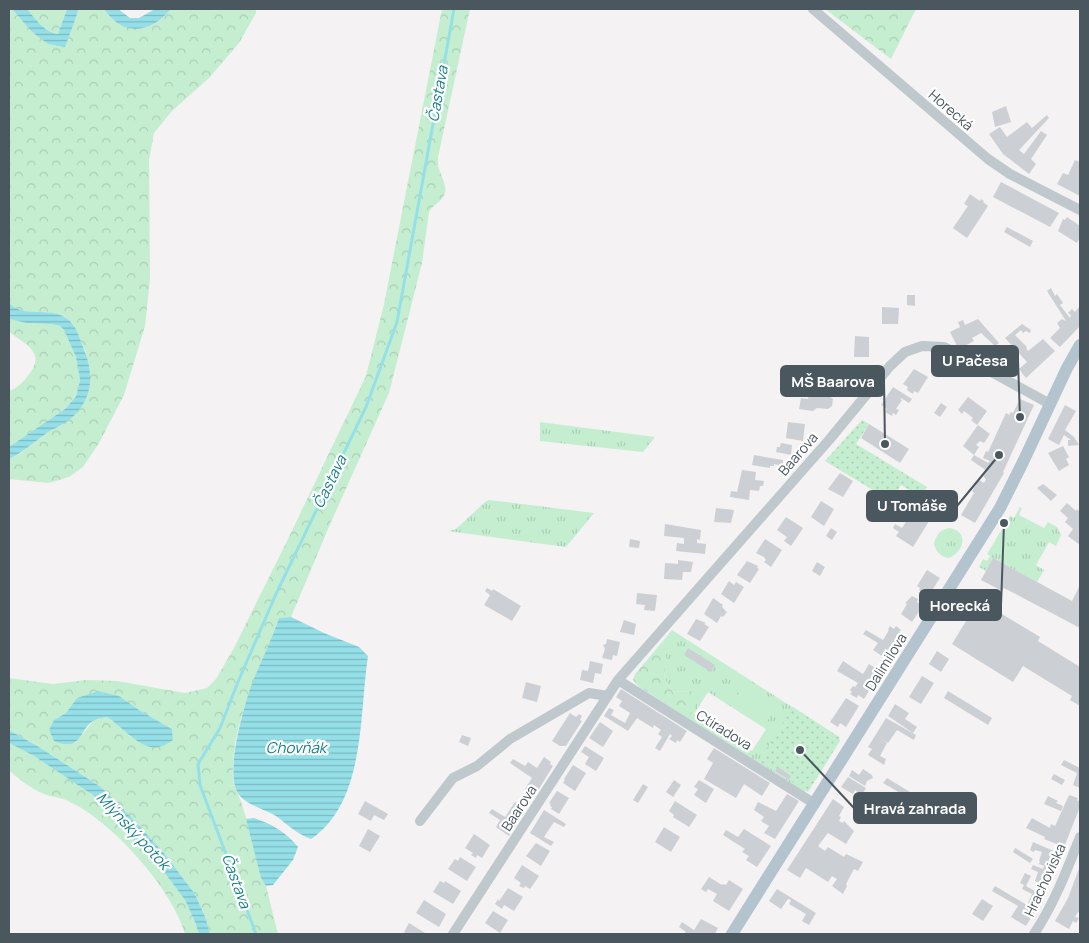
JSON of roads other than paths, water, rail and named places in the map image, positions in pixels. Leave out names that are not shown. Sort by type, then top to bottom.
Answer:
[{"type":"main road","name":"Dalimilova","points":[[732,934],[997,514],[1067,368],[1080,346]]},
{"type":"street","name":"Horecká","points":[[813,9],[996,165],[1080,210]]},
{"type":"street","name":"Baarova","points":[[453,934],[618,680],[829,440],[890,366],[905,352],[922,346],[944,348],[1050,404]]},
{"type":"street","name":"Ctiradova","points":[[618,680],[815,804]]},
{"type":"street","points":[[420,821],[453,778],[476,766],[510,739],[589,693],[608,696]]},
{"type":"street","name":"Hrachoviska","points":[[1034,934],[1059,888],[1080,837]]},
{"type":"water","points":[[12,9],[27,9],[44,28],[58,34],[67,9],[79,9],[65,47],[48,44],[31,31]]},
{"type":"water","points":[[104,9],[118,9],[130,18],[139,18],[155,9],[171,9],[154,23],[137,29],[128,28],[120,24],[111,18]]},
{"type":"water","points":[[9,303],[15,308],[29,312],[52,313],[66,318],[77,331],[90,370],[90,381],[85,402],[79,411],[59,427],[9,459],[9,447],[65,409],[76,396],[80,380],[76,357],[64,330],[60,326],[51,324],[26,323],[10,319]]},
{"type":"water","name":"Chovňák","points":[[291,617],[359,647],[368,656],[361,730],[351,780],[342,803],[329,823],[311,839],[297,832],[276,816],[252,805],[240,796],[235,787],[233,775],[236,744],[250,689],[279,618]]},
{"type":"water","points":[[98,691],[119,696],[172,729],[173,740],[162,746],[148,746],[140,743],[107,717],[96,719],[86,728],[76,742],[64,744],[54,741],[49,730],[54,720],[66,713],[77,698]]},
{"type":"water","name":"Mlýnský potok","points":[[9,730],[101,787],[132,818],[164,853],[195,894],[206,919],[210,934],[199,934],[185,900],[155,860],[124,826],[93,795],[34,756],[9,743]]},
{"type":"water","points":[[254,818],[279,830],[298,847],[293,860],[273,885],[266,886],[261,878],[246,819]]},
{"type":"waterway","name":"Častava","points":[[256,934],[200,785],[198,764],[220,728],[276,594],[366,407],[397,322],[454,9]]},
{"type":"place","name":"U Pačesa","points":[[1020,417]]},
{"type":"place","name":"MŠ Baarova","points":[[885,444]]},
{"type":"place","name":"U Tomáše","points":[[999,455]]},
{"type":"place","name":"Horecká","points":[[1004,523]]},
{"type":"place","name":"Hravá zahrada","points":[[800,750]]}]
